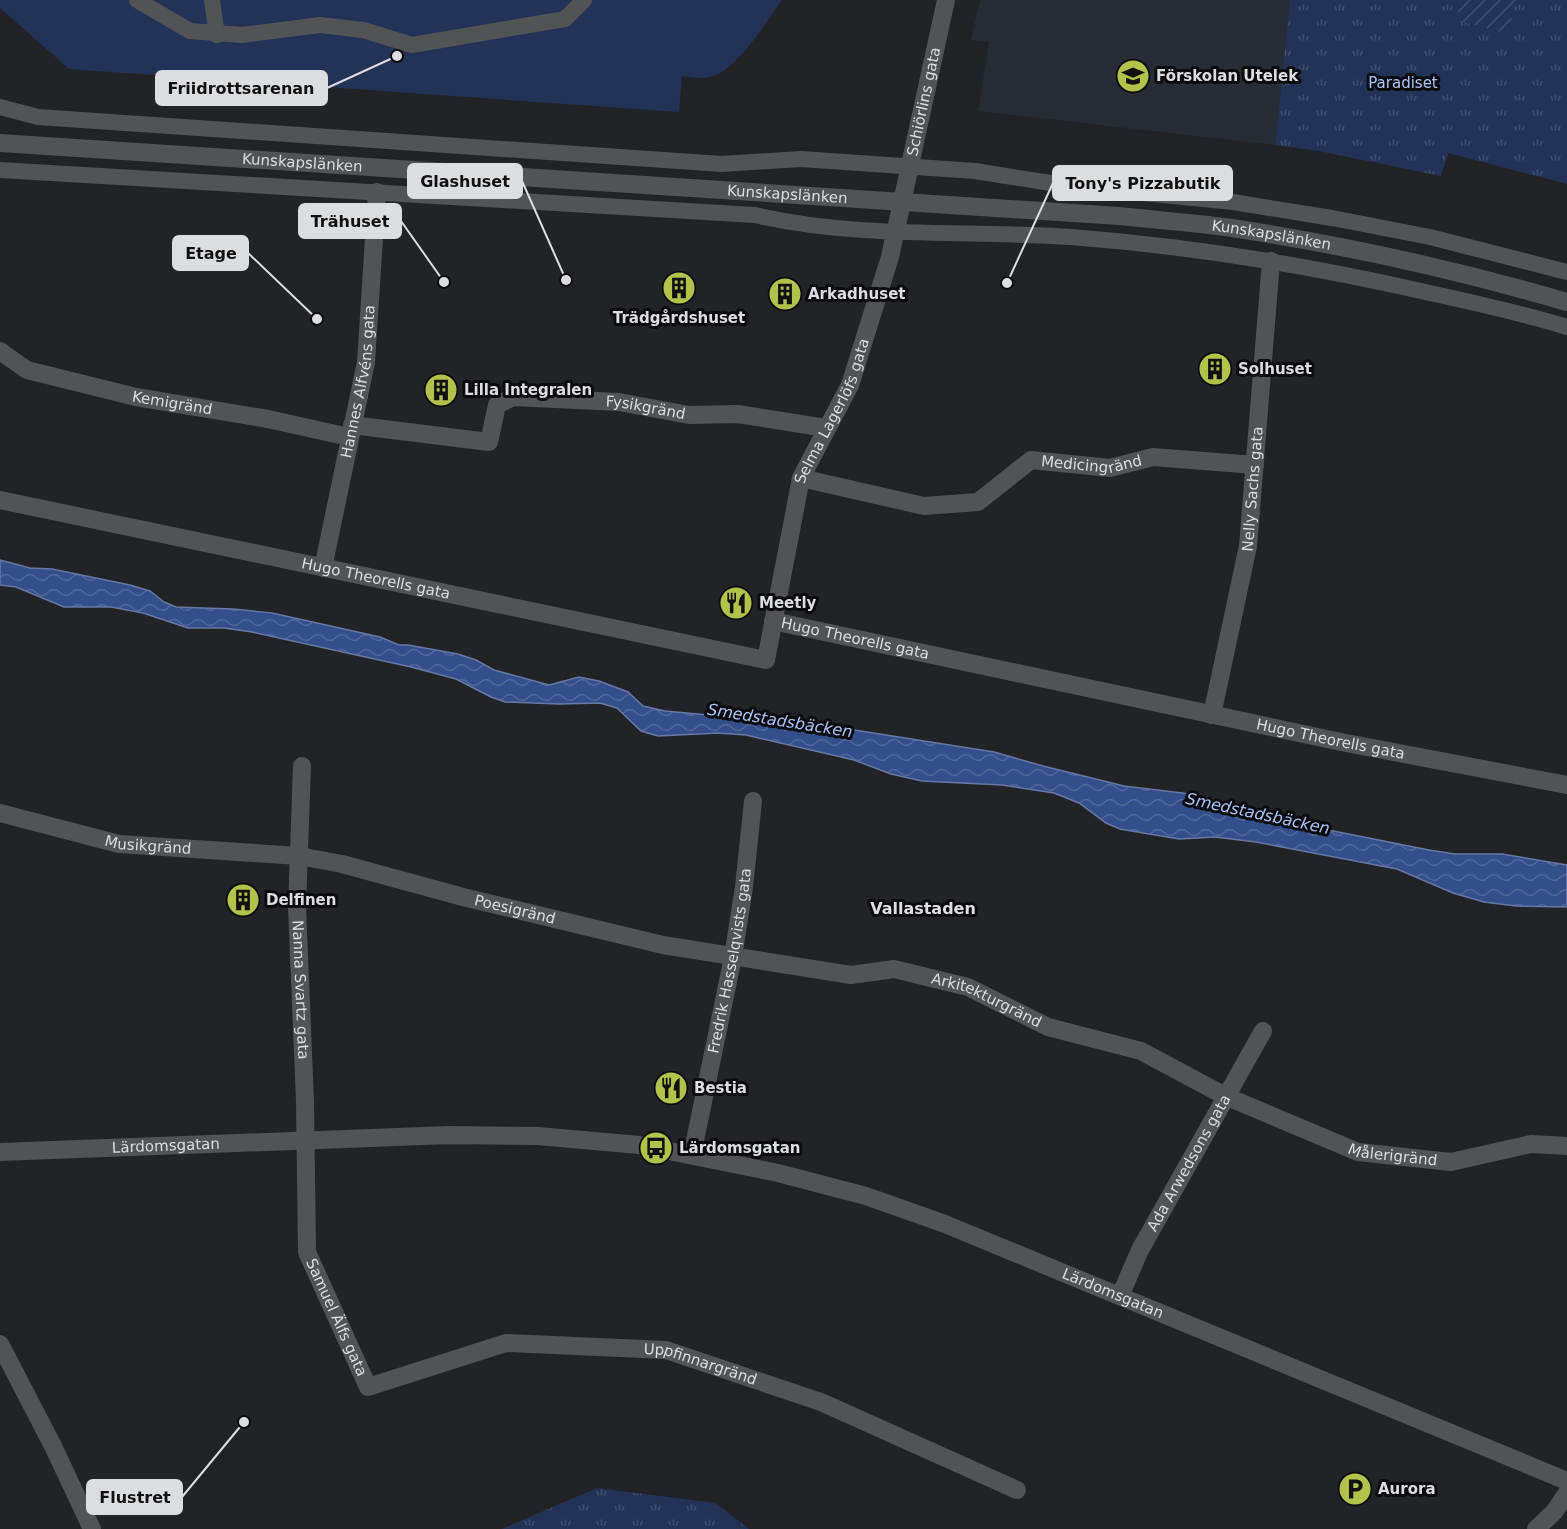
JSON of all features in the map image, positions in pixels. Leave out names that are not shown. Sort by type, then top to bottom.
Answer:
[{"type":"street","name":"Schiörlins gata","points":[[903,202],[946,0]]},
{"type":"street","name":"Kunskapslänken","points":[[0,143],[1119,216],[1232,228],[1327,244],[1424,264],[1567,302]]},
{"type":"street","name":"Hannes Alfvéns gata","points":[[323,568],[366,362],[377,192]]},
{"type":"street","name":"Selma Lagerlöfs gata","points":[[773,621],[801,478],[850,385],[903,202]]},
{"type":"street","name":"Nelly Sachs gata","points":[[1212,715],[1248,546],[1271,261]]},
{"type":"street","name":"Kemigränd","points":[[0,351],[27,369],[136,397],[351,431]]},
{"type":"street","name":"Fysikgränd","points":[[351,431],[489,442],[497,405],[513,397],[619,402],[690,415],[738,414],[826,428]]},
{"type":"street","name":"Medicingränd","points":[[801,478],[924,506],[978,502],[1031,460],[1110,468],[1153,457],[1255,465]]},
{"type":"street","name":"Hugo Theorells gata","points":[[0,500],[766,660],[773,621],[1341,742],[1567,785]]},
{"type":"street","name":"Nanna Svartz gata","points":[[302,766],[297,907],[306,1140]]},
{"type":"street","name":"Fredrik Hasselqvists gata","points":[[692,1155],[733,957],[744,887],[753,801]]},
{"type":"street","name":"Musikgränd","points":[[0,813],[118,844],[299,856]]},
{"type":"street","name":"Poesigränd","points":[[299,856],[342,864],[464,897],[663,945],[733,957]]},
{"type":"street","name":"Arkitekturgränd","points":[[733,957],[765,960],[851,975],[894,969],[968,987],[1048,1026],[1141,1050],[1225,1096]]},
{"type":"street","name":"Ada Arwedsons gata","points":[[1120,1296],[1140,1250],[1263,1031]]},
{"type":"street","name":"Målerigränd","points":[[1225,1096],[1358,1152],[1451,1162],[1531,1144],[1567,1146]]},
{"type":"street","name":"Lärdomsgatan","points":[[0,1152],[449,1135],[538,1136],[639,1145],[778,1173],[866,1196],[945,1224],[1567,1481]]},
{"type":"street","name":"Samuel Älfs gata","points":[[306,1140],[307,1252],[368,1387]]},
{"type":"street","name":"Uppfinnargränd","points":[[368,1387],[506,1342],[666,1350],[821,1402],[1017,1490]]},
{"type":"street","points":[[0,1344],[53,1446],[92,1529]]},
{"type":"street","points":[[1536,1529],[1554,1512],[1567,1494]]},
{"type":"lane","points":[[137,0],[190,31],[242,36],[320,25],[363,30],[412,45],[565,19],[584,0]]},
{"type":"lane","points":[[212,0],[217,34]]},
{"type":"lane","points":[[0,107],[38,117],[710,163],[801,159],[975,171],[1064,185],[1233,202],[1321,216],[1430,237],[1567,272]]},
{"type":"lane","points":[[0,170],[755,215],[800,224],[970,235],[1025,234],[1180,247],[1366,278],[1460,299],[1567,327]]},
{"type":"shaded area","name":"Förskolan Utelek","points":[[980,0],[1290,0],[1275,145],[978,111],[989,42],[971,40]]},
{"type":"green space","points":[[0,0],[782,0],[760,32],[730,66],[710,77],[682,76],[679,112],[69,69],[0,8]]},
{"type":"green space","name":"Paradiset","points":[[1290,0],[1567,0],[1567,184],[1448,153],[1441,176],[1319,151],[1275,145]]},
{"type":"green space","points":[[1461,0],[1516,0],[1508,34],[1456,20]]},
{"type":"green space","points":[[597,1488],[715,1503],[749,1529],[502,1529]]},
{"type":"water","points":[[0,560],[30,568],[52,569],[130,585],[150,591],[164,602],[176,607],[272,613],[380,637],[399,645],[458,654],[476,660],[494,670],[549,685],[579,677],[599,681],[628,692],[643,706],[665,711],[829,726],[994,752],[1124,786],[1199,795],[1283,821],[1429,850],[1455,854],[1502,854],[1567,865],[1567,907],[1516,906],[1484,902],[1453,893],[1397,869],[1256,842],[1215,837],[1179,839],[1120,829],[1106,823],[1079,803],[1054,793],[1002,785],[922,781],[891,774],[854,760],[746,735],[718,733],[658,736],[641,731],[617,708],[600,703],[505,702],[456,679],[252,632],[224,628],[188,628],[143,613],[111,607],[64,607],[16,587],[0,585]]},
{"type":"place","name":"Friidrottsarenan","points":[[397,56]]},
{"type":"place","name":"Förskolan Utelek","points":[[1133,76]]},
{"type":"place","name":"Glashuset","points":[[566,280]]},
{"type":"place","name":"Trähuset","points":[[444,282]]},
{"type":"place","name":"Tony's Pizzabutik","points":[[1007,283]]},
{"type":"place","name":"Trädgårdshuset","points":[[679,288]]},
{"type":"place","name":"Arkadhuset","points":[[785,294]]},
{"type":"place","name":"Etage","points":[[317,319]]},
{"type":"place","name":"Solhuset","points":[[1215,369]]},
{"type":"place","name":"Lilla Integralen","points":[[441,390]]},
{"type":"place","name":"Meetly","points":[[736,603]]},
{"type":"place","name":"Delfinen","points":[[243,900]]},
{"type":"place","name":"Bestia","points":[[671,1088]]},
{"type":"place","name":"Lärdomsgatan","points":[[656,1148]]},
{"type":"place","name":"Flustret","points":[[244,1422]]},
{"type":"place","name":"Aurora","points":[[1355,1489]]},
{"type":"district","name":"Vallastaden","points":[[923,908]]},
{"type":"water label","name":"Smedstadsbäcken","points":[[780,720]]},
{"type":"water label","name":"Smedstadsbäcken","points":[[1258,813]]}]
